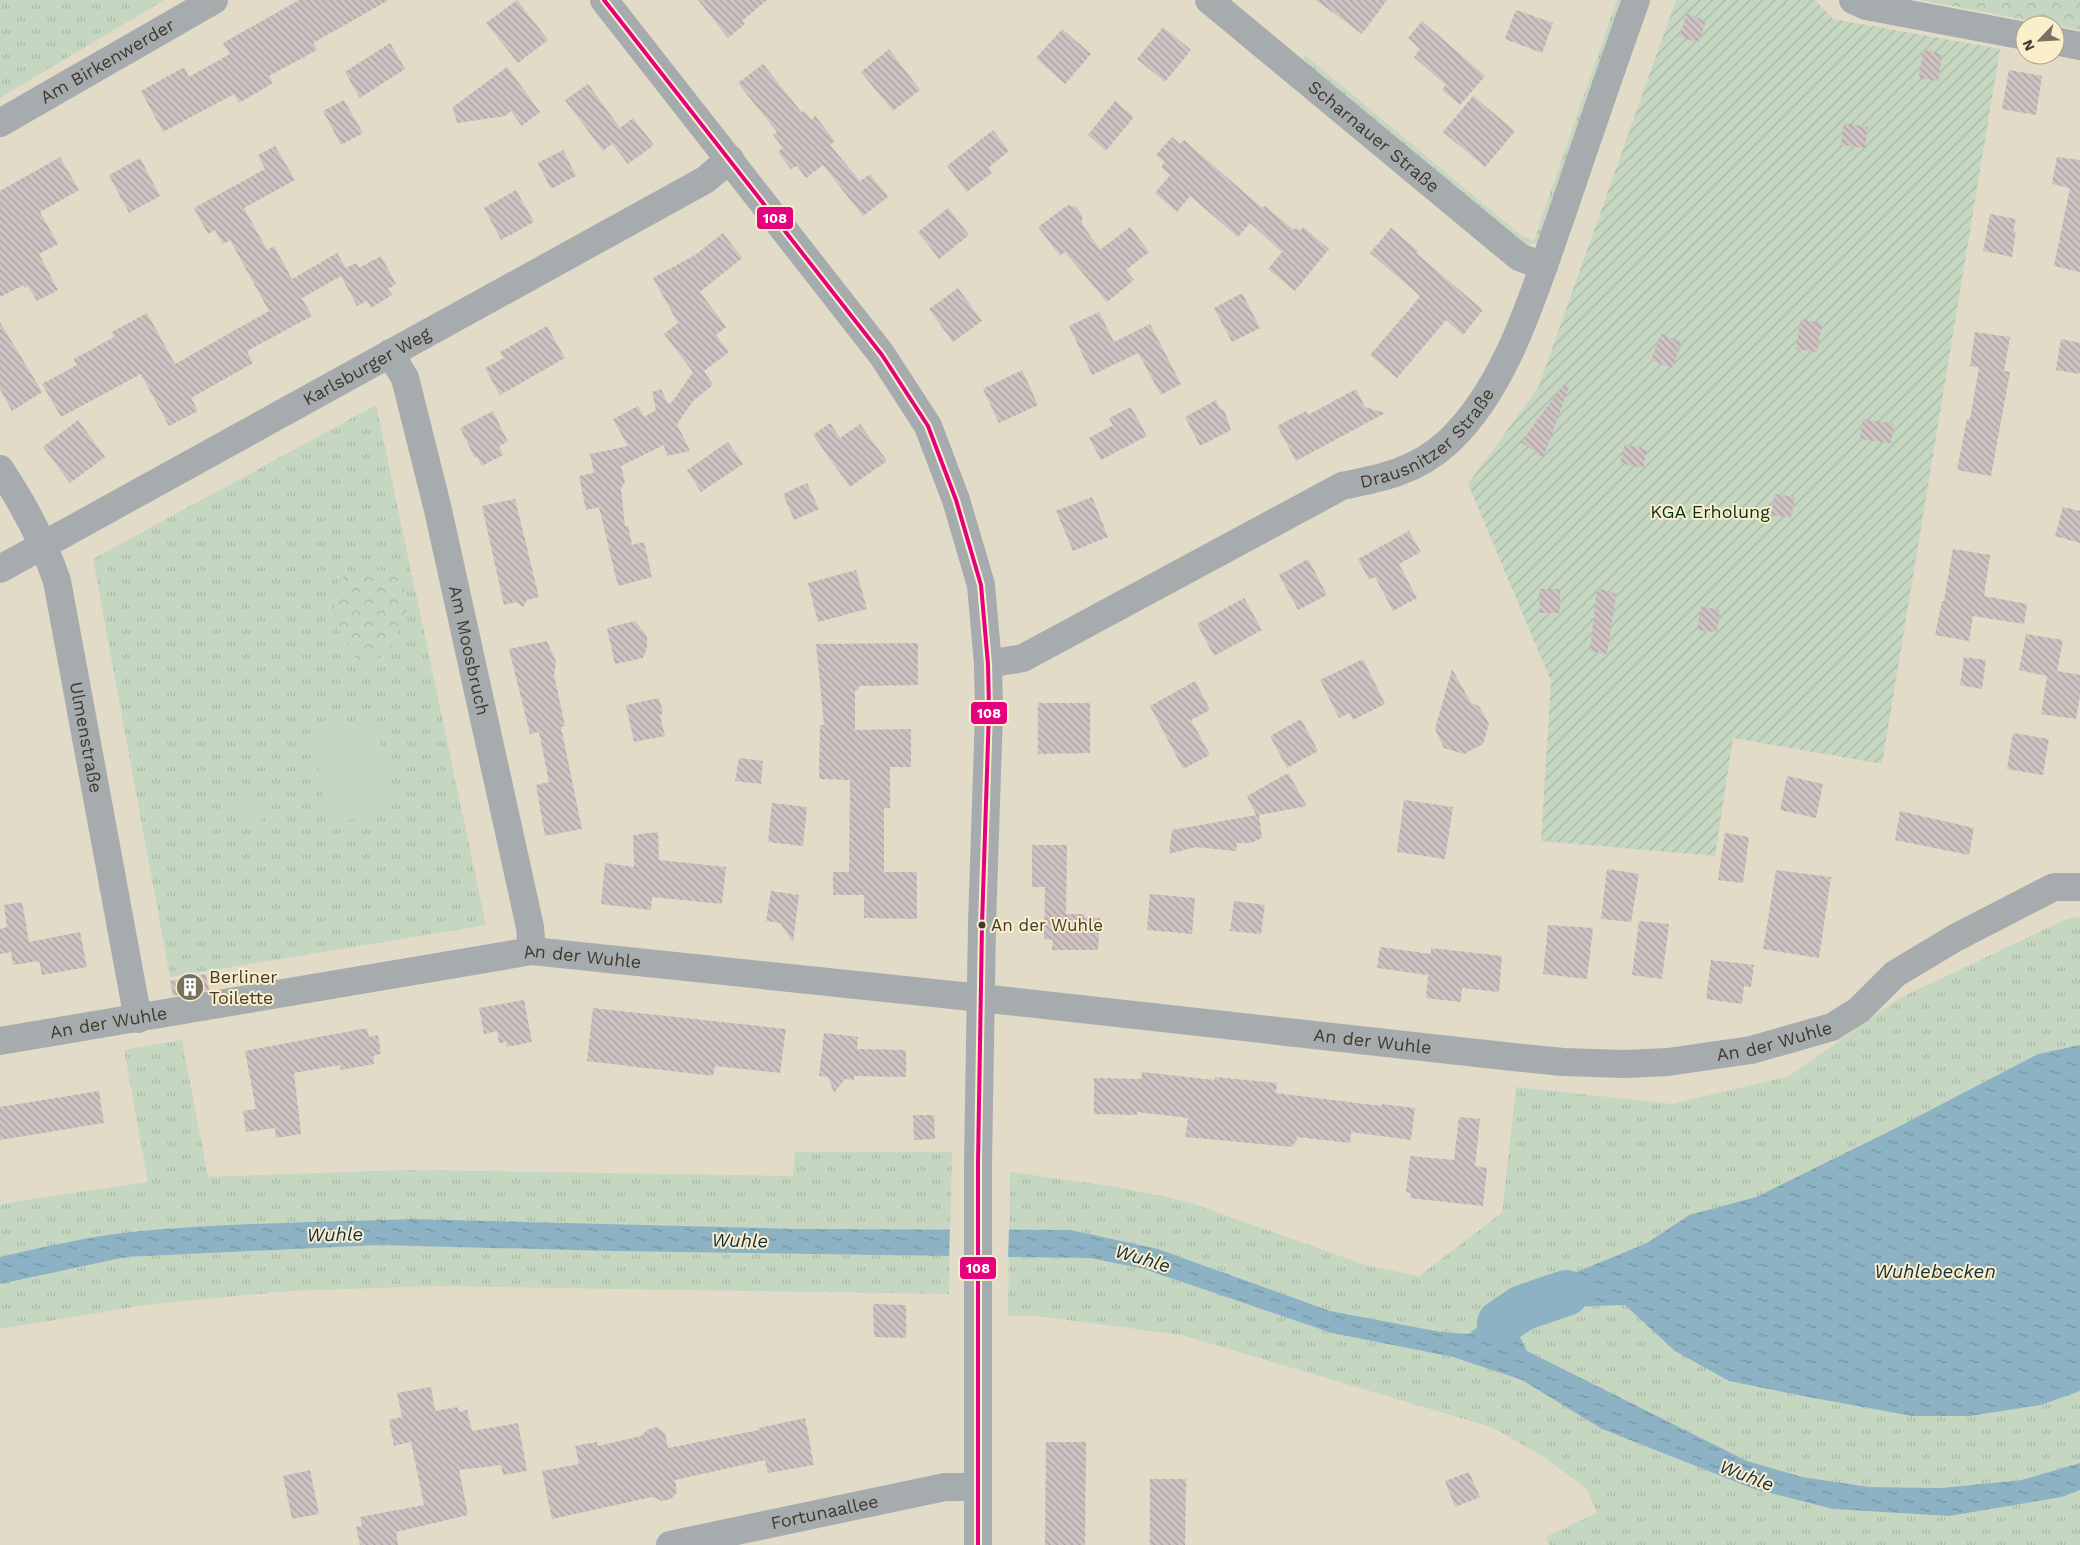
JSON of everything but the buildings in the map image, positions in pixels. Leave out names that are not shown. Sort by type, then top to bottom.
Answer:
[{"type":"street","name":"Am Birkenwerder","points":[[0,123],[214,0]]},
{"type":"street","points":[[604,0],[882,355],[928,426],[956,500],[981,585],[988,664],[989,711],[978,1187],[978,1545]]},
{"type":"street","name":"Drausnitzer Straße","points":[[988,664],[1023,658],[1342,486],[1393,475],[1424,460],[1448,442],[1478,408],[1498,376],[1524,318],[1544,266],[1636,0]]},
{"type":"street","points":[[1854,0],[1866,6],[2015,34]]},
{"type":"street","name":"Scharnauer Straße","points":[[1211,1],[1519,257],[1544,266]]},
{"type":"street","points":[[2065,43],[2080,46]]},
{"type":"street","name":"Karlsburger Weg","points":[[0,569],[45,546],[705,180],[730,159]]},
{"type":"street","name":"Am Moosbruch","points":[[390,353],[405,378],[438,510],[530,926],[532,951]]},
{"type":"street","name":"Ulmenstraße","points":[[0,469],[30,516],[45,546],[57,581],[138,1018]]},
{"type":"street","name":"An der Wuhle","points":[[0,1042],[532,951],[1564,1062],[1624,1064],[1668,1062],[1751,1050],[1832,1027],[1859,1010],[1896,974],[1955,938],[2054,888],[2080,887]]},
{"type":"street","name":"Fortunaallee","points":[[670,1545],[945,1488],[978,1487]]},
{"type":"green space","points":[[0,0],[164,0],[0,98]]},
{"type":"green space","points":[[1617,0],[1627,0],[1538,242],[1526,246],[1301,66],[1305,55],[1523,237],[1534,240]]},
{"type":"green space","name":"KGA Erholung","points":[[1676,0],[1815,0],[1833,19],[2000,49],[1882,764],[1733,738],[1715,856],[1541,841],[1551,681],[1468,484],[1538,388]]},
{"type":"green space","points":[[1921,0],[2080,0],[2080,30],[2065,27],[2065,15],[2015,15],[2015,18]]},
{"type":"green space","points":[[376,405],[486,925],[170,977],[93,559]]},
{"type":"green space","points":[[372,569],[388,571],[402,582],[407,595],[407,614],[390,649],[379,658],[361,662],[354,655],[338,627],[335,616],[334,597],[335,589],[342,578],[355,571]]},
{"type":"green space","points":[[377,720],[392,814],[327,824],[312,730]]},
{"type":"green space","points":[[240,788],[270,802],[258,828],[228,814]]},
{"type":"green space","points":[[2080,917],[2080,1045],[2038,1054],[1894,1129],[1756,1197],[1689,1215],[1647,1243],[1562,1278],[1569,1307],[1625,1305],[1675,1351],[1808,1397],[1912,1416],[1970,1416],[2041,1405],[2080,1391],[2080,1463],[2022,1480],[1941,1488],[1869,1487],[1802,1477],[1747,1461],[1527,1351],[1519,1335],[1528,1319],[1558,1296],[1556,1283],[1513,1298],[1469,1334],[1441,1332],[1330,1311],[1158,1249],[1010,1257],[1090,1258],[1144,1269],[1332,1333],[1453,1357],[1522,1380],[1602,1429],[1754,1489],[1833,1509],[1949,1516],[2062,1497],[2080,1490],[2080,1545],[1549,1545],[1546,1537],[1597,1513],[1586,1488],[1539,1454],[1491,1427],[1182,1335],[1037,1316],[1008,1316],[1010,1172],[1116,1187],[1194,1204],[1368,1266],[1419,1276],[1502,1213],[1516,1087],[1672,1104],[1789,1076],[1900,998],[2069,918]]},
{"type":"green space","points":[[182,1040],[208,1177],[405,1170],[793,1176],[795,1152],[952,1152],[949,1294],[434,1286],[291,1291],[152,1304],[0,1329],[0,1284],[126,1257],[379,1245],[611,1251],[949,1256],[949,1229],[799,1229],[413,1219],[275,1223],[130,1232],[38,1248],[0,1257],[0,1205],[148,1182],[124,1050]]},
{"type":"water","name":"Wuhlebecken","points":[[2080,1045],[2080,1391],[2041,1405],[1970,1416],[1912,1416],[1729,1381],[1675,1351],[1625,1305],[1569,1307],[1562,1278],[1647,1243],[1689,1215],[1756,1197],[1894,1129],[2038,1054]]},
{"type":"water","points":[[413,1219],[799,1229],[1070,1230],[1158,1249],[1330,1311],[1441,1332],[1469,1334],[1513,1298],[1556,1283],[1561,1309],[1528,1319],[1519,1335],[1527,1351],[1747,1461],[1802,1477],[1869,1487],[1941,1488],[2022,1480],[2080,1463],[2080,1490],[2062,1497],[1949,1516],[1833,1509],[1754,1489],[1602,1429],[1522,1380],[1453,1357],[1332,1333],[1144,1269],[1090,1258],[611,1251],[379,1245],[126,1257],[0,1284],[0,1257],[98,1237],[131,1232],[201,1227]]},
{"type":"pier","points":[[950,1227],[1009,1227],[1008,1259],[949,1259]]},
{"type":"waterway","name":"Wuhle","points":[[1500,1323],[1522,1308],[1566,1293]]},
{"type":"transit line","name":"108","points":[[604,0],[882,355],[928,426],[956,500],[981,585],[988,664],[989,711],[982,925],[978,1163],[978,1545]]},
{"type":"place","name":"An der Wuhle","points":[[982,925]]},
{"type":"place","name":"Berliner Toilette","points":[[190,987]]}]
